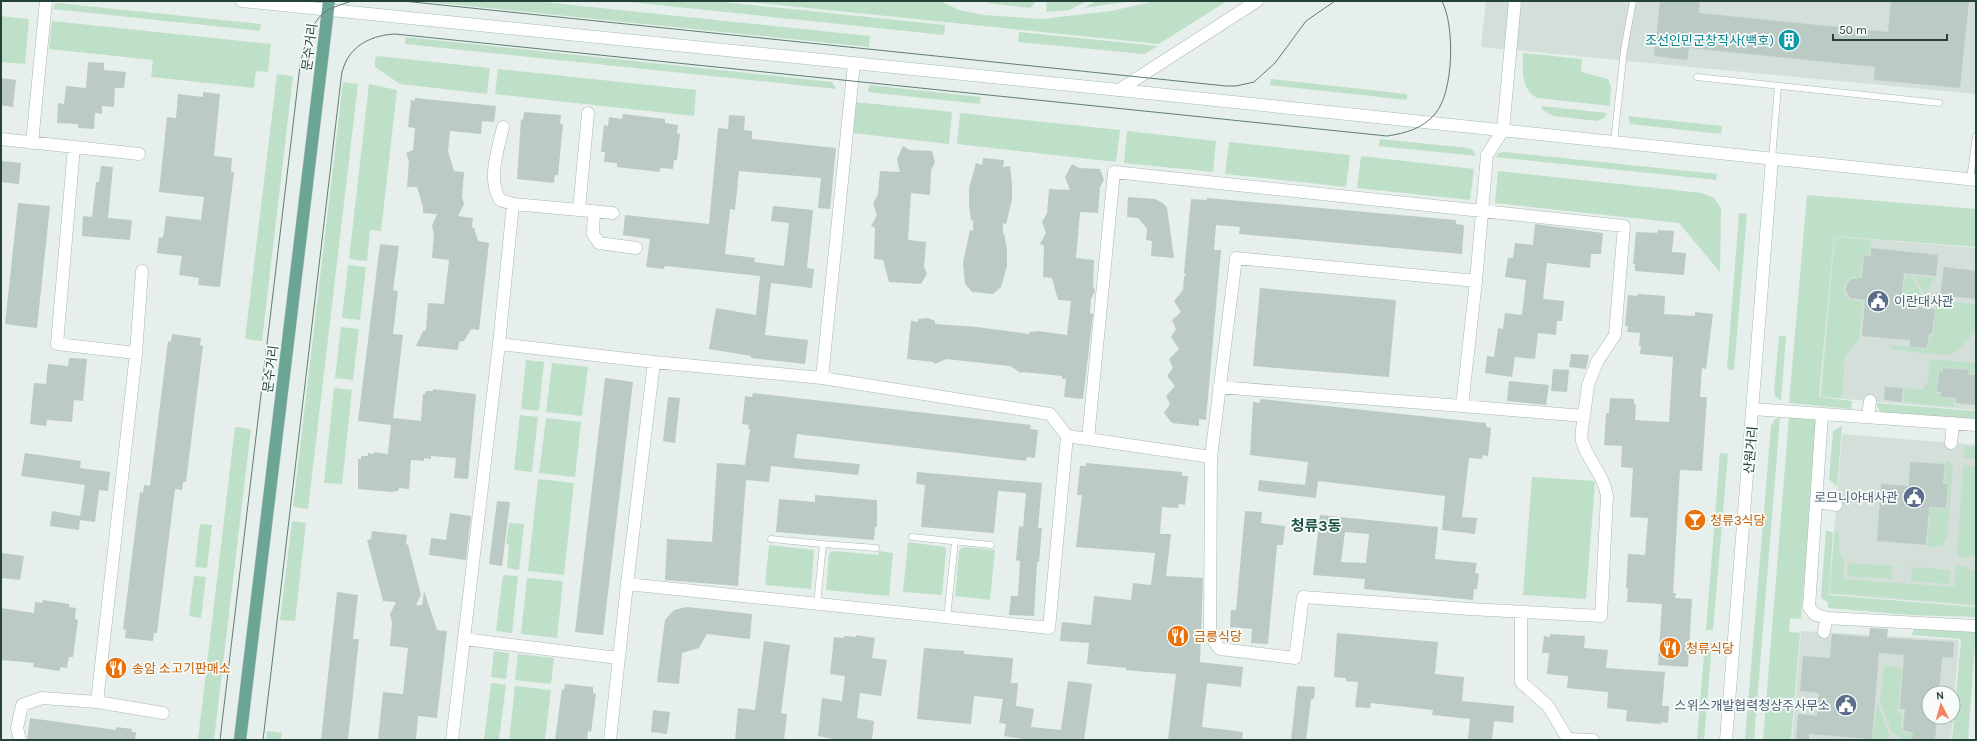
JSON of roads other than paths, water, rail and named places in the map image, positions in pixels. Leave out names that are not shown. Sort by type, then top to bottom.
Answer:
[{"type":"main road","name":"문수거리","points":[[240,740],[328,6]]},
{"type":"street","points":[[32,143],[46,1]]},
{"type":"street","points":[[242,1],[328,6],[854,64],[1119,90],[1973,180]]},
{"type":"street","points":[[1119,90],[1257,1]]},
{"type":"street","points":[[1462,406],[1476,280],[1487,155],[1503,130],[1514,1]]},
{"type":"street","points":[[822,378],[854,64]]},
{"type":"street","points":[[579,210],[588,113]]},
{"type":"street","points":[[503,126],[494,177],[495,191],[500,200],[513,204],[613,213]]},
{"type":"street","points":[[1,139],[139,154]]},
{"type":"street","points":[[74,147],[57,344],[136,353]]},
{"type":"street","name":"산원거리","points":[[1726,740],[1772,159]]},
{"type":"street","points":[[1088,439],[1114,172],[1624,226],[1615,335],[1595,368],[1588,385],[1582,440],[1587,453],[1604,481],[1608,496],[1601,616],[1302,597],[1295,658],[1220,649],[1210,636],[1211,457],[1236,258],[1476,280]]},
{"type":"street","points":[[452,740],[499,344],[513,204]]},
{"type":"street","points":[[594,211],[593,234],[599,243],[636,248]]},
{"type":"street","points":[[97,702],[136,353],[142,271]]},
{"type":"street","points":[[499,344],[654,362],[822,378],[1050,414],[1067,436],[1050,628],[627,584]]},
{"type":"street","points":[[610,740],[618,658],[654,362]]},
{"type":"street","points":[[1219,387],[1584,416]]},
{"type":"street","points":[[1868,417],[1870,401]]},
{"type":"street","points":[[1753,409],[1976,425]]},
{"type":"street","points":[[1822,414],[1809,607],[1814,614],[1826,618],[1976,626]]},
{"type":"street","points":[[1951,443],[1953,423]]},
{"type":"street","points":[[1067,436],[1211,457]]},
{"type":"street","points":[[1816,502],[1836,505]]},
{"type":"street","points":[[1521,612],[1521,682],[1548,706],[1568,739],[1593,740]]},
{"type":"street","points":[[1824,632],[1826,618]]},
{"type":"street","points":[[464,639],[618,658]]},
{"type":"street","points":[[20,740],[17,728],[22,705],[42,698],[97,702],[163,713]]},
{"type":"lane","points":[[1614,142],[1624,50],[1633,1]]},
{"type":"lane","points":[[1697,77],[1939,103]]},
{"type":"lane","points":[[1772,159],[1778,86]]},
{"type":"lane","points":[[1973,180],[1976,140]]},
{"type":"lane","points":[[912,537],[991,545]]},
{"type":"lane","points":[[771,539],[876,548]]},
{"type":"lane","points":[[947,618],[955,541]]},
{"type":"lane","points":[[817,604],[823,544]]},
{"type":"tram line","points":[[220,740],[300,66],[309,35],[317,21],[328,10],[352,1]]},
{"type":"tram line","points":[[403,1],[1226,86],[1236,86],[1254,82],[1275,63],[1306,21],[1335,1]]},
{"type":"tram line","points":[[263,740],[341,77],[343,68],[348,58],[358,46],[379,36],[395,34],[1387,136],[1407,132],[1419,127],[1435,114],[1441,104],[1446,91],[1449,75],[1451,42],[1446,12],[1442,1]]},
{"type":"place","name":"조선인민군창작사(백호)","points":[[1789,40]]},
{"type":"place","name":"이란대사관","points":[[1878,301]]},
{"type":"place","name":"로므니아대사관","points":[[1914,497]]},
{"type":"place","name":"청류3식당","points":[[1695,520]]},
{"type":"place","name":"금릉식당","points":[[1178,636]]},
{"type":"place","name":"청류식당","points":[[1670,648]]},
{"type":"place","name":"송암 소고기판매소","points":[[116,668]]},
{"type":"place","name":"스위스개발협력청상주사무소","points":[[1846,705]]},
{"type":"district","name":"청류3동","points":[[1316,526]]}]
